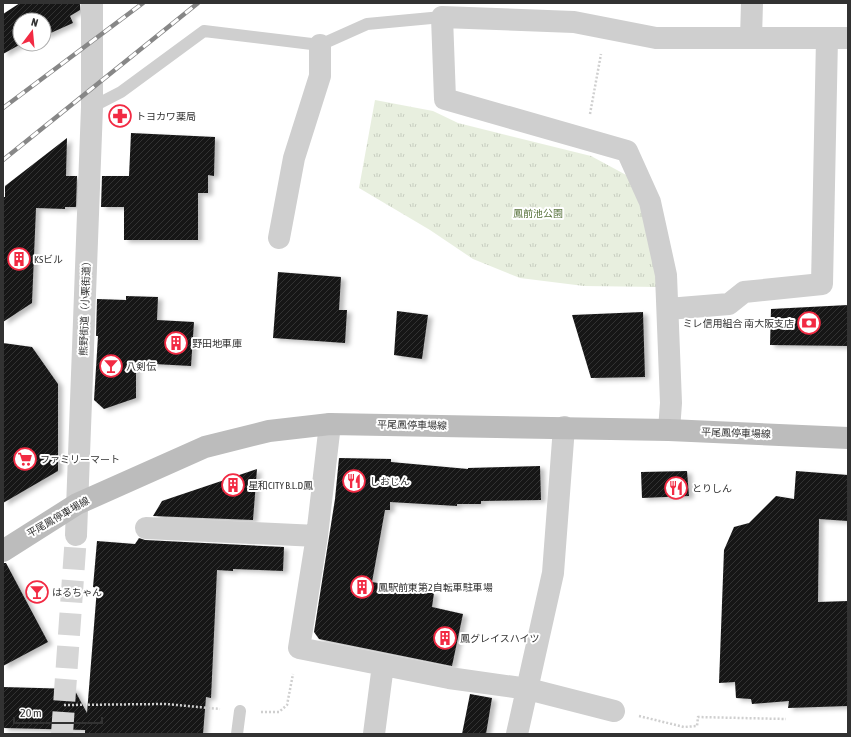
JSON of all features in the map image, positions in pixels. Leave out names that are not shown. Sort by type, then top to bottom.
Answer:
[{"type":"main road","name":"平尾鳳停車場線","points":[[3,551],[77,504],[205,448],[269,431],[330,424],[564,427],[848,438]]},
{"type":"street","name":"熊野街道（小栗街道）","points":[[76,536],[92,107],[92,3]]},
{"type":"street","points":[[752,3],[752,38]]},
{"type":"street","points":[[669,430],[671,403],[666,275],[650,202],[627,151],[445,99],[442,17],[574,22],[656,38],[848,38]]},
{"type":"street","points":[[668,309],[729,304],[744,292],[822,284],[827,38]]},
{"type":"street","points":[[279,238],[294,158],[320,76],[320,45]]},
{"type":"street","points":[[330,424],[317,536],[298,648],[449,678],[528,689],[614,710]]},
{"type":"street","points":[[517,734],[553,573],[564,427]]},
{"type":"street","points":[[146,528],[317,536]]},
{"type":"street","points":[[374,734],[383,665]]},
{"type":"lane","points":[[92,107],[120,92],[204,31],[320,45],[367,24],[442,17]]},
{"type":"lane","points":[[237,734],[240,711]]},
{"type":"path","points":[[585,139],[606,28]]},
{"type":"path","points":[[64,705],[166,704],[240,711],[279,712],[287,705],[298,648]]},
{"type":"path","points":[[614,710],[684,726],[697,726],[698,717],[786,719]]},
{"type":"green space","name":"鳳前池公園","points":[[375,100],[433,111],[458,123],[591,156],[628,176],[642,210],[658,287],[584,286],[520,278],[473,259],[430,230],[359,188]]},
{"type":"building","points":[[20,3],[80,3],[80,10],[70,16],[73,23],[52,32],[52,12],[12,12],[12,49],[3,54],[3,14]]},
{"type":"building","points":[[131,133],[215,137],[214,176],[208,175],[208,193],[198,193],[198,240],[124,240],[124,207],[101,207],[102,176],[129,176]]},
{"type":"building","points":[[67,138],[66,176],[77,176],[76,207],[65,207],[65,209],[36,208],[32,303],[3,322],[3,197],[5,197],[5,186]]},
{"type":"building","points":[[278,272],[341,277],[339,310],[347,310],[345,343],[273,338]]},
{"type":"building","points":[[126,296],[158,297],[157,320],[194,322],[191,366],[136,363],[136,398],[104,409],[94,400],[98,336],[96,336],[97,299],[126,300]]},
{"type":"building","points":[[848,305],[848,346],[770,345],[771,309]]},
{"type":"building","points":[[397,311],[428,315],[422,359],[394,355]]},
{"type":"building","points":[[643,312],[645,377],[591,378],[572,315]]},
{"type":"building","points":[[3,343],[32,347],[58,384],[58,471],[3,503]]},
{"type":"building","points":[[339,458],[391,459],[391,462],[468,469],[540,466],[541,500],[481,501],[481,504],[457,504],[457,506],[390,502],[390,510],[385,510],[372,582],[434,593],[432,607],[463,614],[452,666],[319,639],[314,632],[335,499]]},
{"type":"building","name":"星和CITY B.L.D鳳","points":[[257,469],[253,520],[153,516],[162,501]]},
{"type":"building","points":[[687,471],[689,496],[642,498],[641,472]]},
{"type":"building","points":[[796,471],[848,475],[848,521],[819,519],[818,602],[848,601],[848,706],[788,708],[789,701],[752,704],[751,699],[736,698],[735,682],[719,683],[724,550],[734,527],[749,523],[776,496],[794,499]]},
{"type":"building","points":[[139,538],[145,540],[284,547],[283,571],[233,569],[233,571],[217,570],[211,698],[206,697],[203,734],[85,734],[85,730],[3,728],[3,687],[74,689],[87,713],[97,588],[93,587],[97,541],[135,544]]},
{"type":"building","points":[[3,563],[6,563],[48,642],[3,666]]},
{"type":"building","points":[[470,694],[492,698],[486,734],[462,734]]},
{"type":"tunnel","points":[[62,734],[76,535]]},
{"type":"railway","points":[[3,108],[143,3]]},
{"type":"railway","points":[[3,160],[198,3]]},
{"type":"place","name":"トヨカワ薬局","points":[[120,116]]},
{"type":"place","name":"KSビル","points":[[19,259]]},
{"type":"place","name":"ミレ信用組合 南大阪支店","points":[[809,323]]},
{"type":"place","name":"野田地車庫","points":[[176,343]]},
{"type":"place","name":"八剣伝","points":[[111,366]]},
{"type":"place","name":"ファミリーマート","points":[[25,459]]},
{"type":"place","name":"しおじん","points":[[354,481]]},
{"type":"place","name":"星和CITY B.L.D鳳","points":[[233,485]]},
{"type":"place","name":"とりしん","points":[[676,488]]},
{"type":"place","name":"鳳駅前東第2自転車駐車場","points":[[362,587]]},
{"type":"place","name":"はるちゃん","points":[[37,592]]},
{"type":"place","name":"鳳グレイスハイツ","points":[[445,638]]}]
